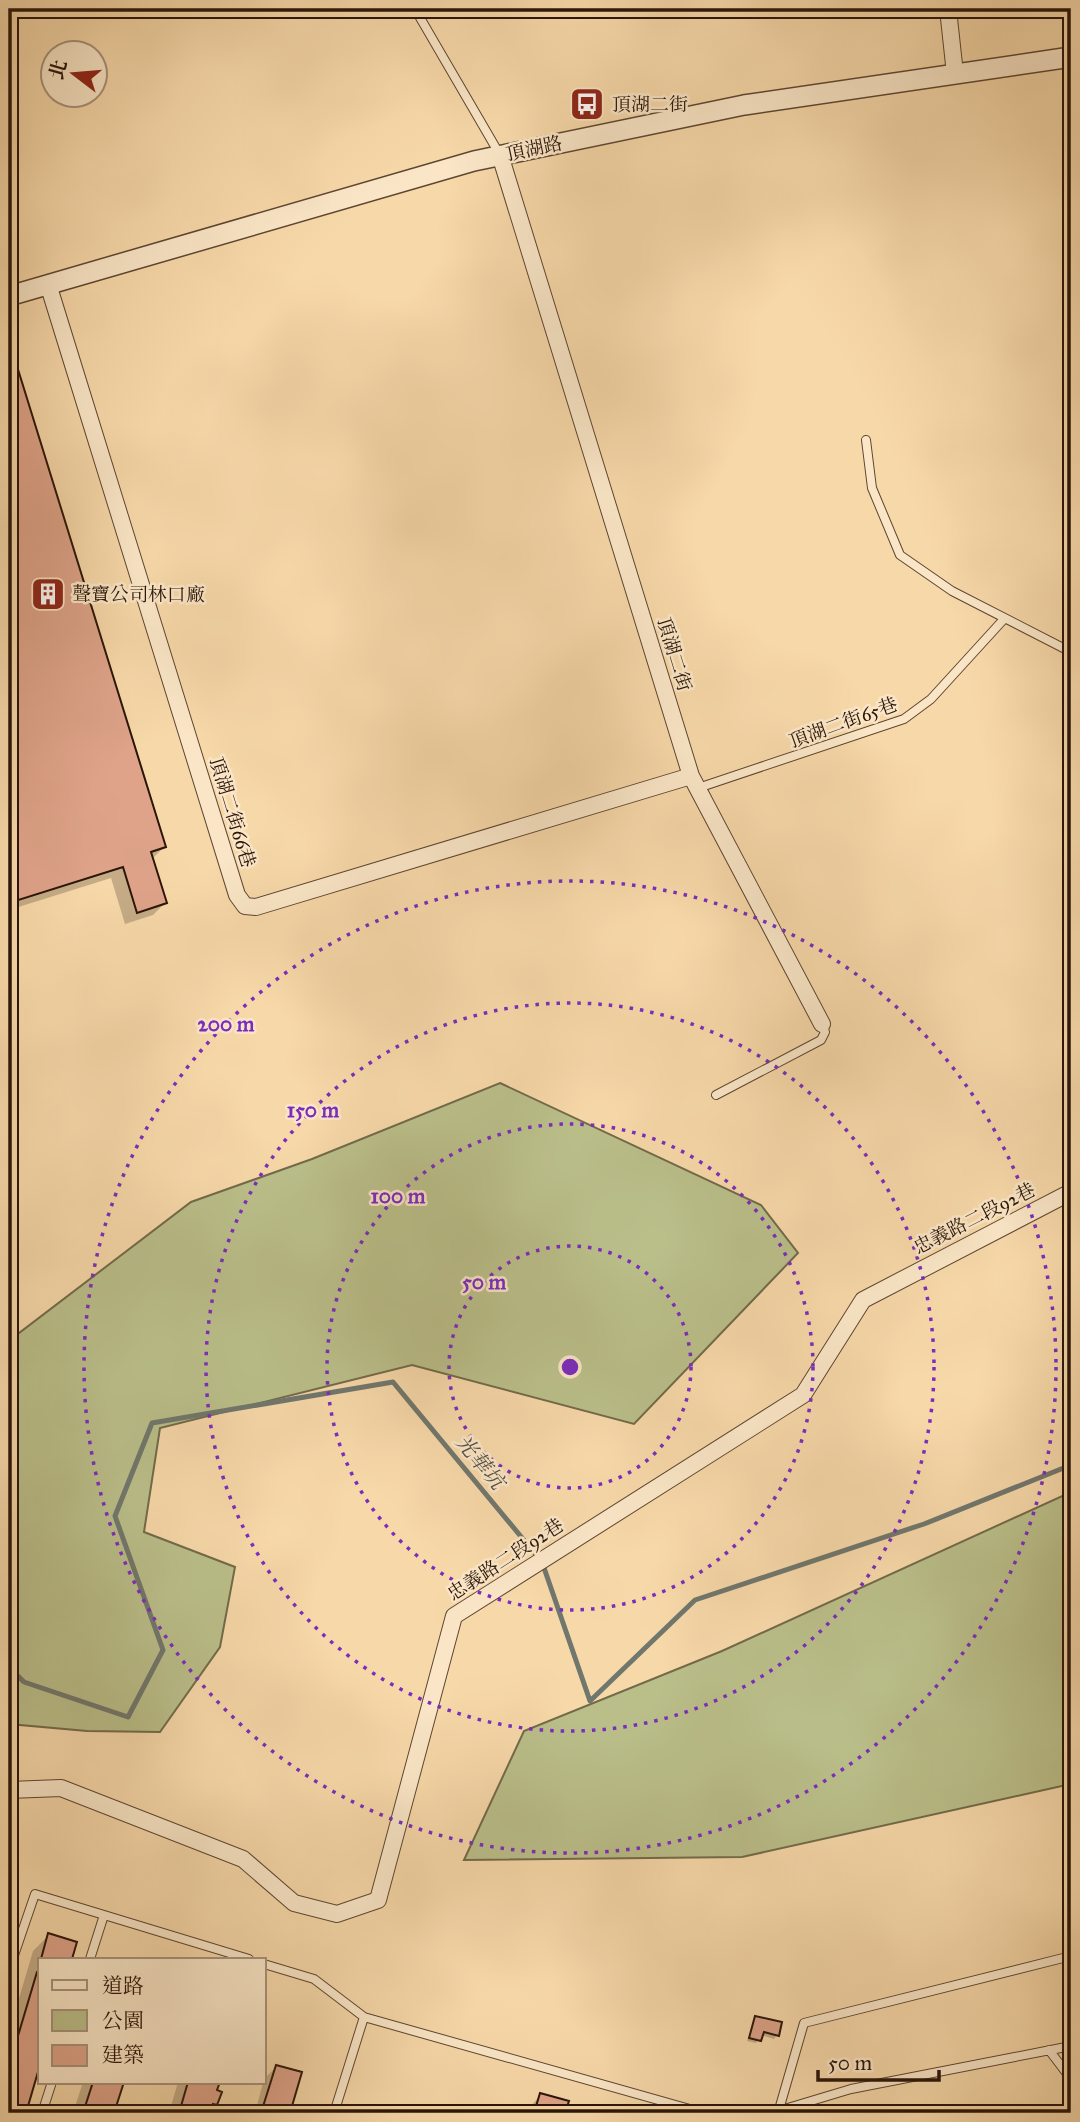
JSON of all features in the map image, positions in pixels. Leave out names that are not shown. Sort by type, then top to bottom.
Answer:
[{"type":"street","points":[[948,9],[955,74]]},
{"type":"street","name":"頂湖路","points":[[9,296],[499,155],[744,105],[1071,57]]},
{"type":"street","name":"頂湖二街","points":[[499,155],[694,782],[822,1024]]},
{"type":"street","name":"頂湖二街66巷","points":[[48,284],[237,895],[245,906],[256,907],[694,782]]},
{"type":"street","name":"忠義路二段92巷","points":[[9,1790],[61,1788],[243,1859],[294,1903],[337,1914],[378,1900],[454,1616],[803,1395],[863,1300],[1071,1192]]},
{"type":"lane","points":[[415,9],[499,155]]},
{"type":"lane","points":[[866,440],[872,488],[900,555],[952,590],[1071,652]]},
{"type":"lane","name":"頂湖二街65巷","points":[[694,782],[904,719],[932,699],[1004,619]]},
{"type":"lane","points":[[716,1095],[821,1040],[825,1032],[822,1024]]},
{"type":"lane","points":[[9,1970],[35,1894],[247,1958]]},
{"type":"lane","points":[[90,1958],[104,1915]]},
{"type":"lane","points":[[776,2113],[804,2023],[1071,1956]]},
{"type":"lane","points":[[266,1965],[314,1979],[364,2017],[673,2109],[704,2113]]},
{"type":"lane","points":[[334,2113],[364,2017]]},
{"type":"lane","points":[[776,2113],[851,2089],[1071,2046]]},
{"type":"lane","points":[[1049,2050],[1071,2079]]},
{"type":"lane","points":[[41,2113],[51,2084]]},
{"type":"green space","points":[[500,1083],[761,1205],[798,1253],[634,1424],[412,1365],[160,1428],[144,1532],[235,1567],[220,1647],[160,1732],[87,1731],[9,1724],[9,1336],[19,1333],[191,1202],[312,1159]]},
{"type":"green space","points":[[1071,1492],[1071,1784],[742,1857],[464,1860],[524,1731],[722,1651]]},
{"type":"building","name":"聲寶公司林口廠","points":[[12,350],[166,847],[151,852],[167,903],[137,913],[123,867],[9,903],[9,351]]},
{"type":"building","points":[[48,1933],[77,1942],[72,1958],[41,1958]]},
{"type":"building","points":[[38,1972],[38,2072],[26,2113],[9,2113],[9,2066]]},
{"type":"building","points":[[755,2016],[782,2022],[779,2036],[764,2032],[761,2041],[749,2038]]},
{"type":"building","points":[[276,2065],[302,2072],[290,2113],[261,2113]]},
{"type":"building","points":[[92,2084],[123,2084],[114,2113],[83,2113]]},
{"type":"building","points":[[187,2084],[219,2084],[217,2090],[222,2092],[217,2105],[213,2104],[210,2113],[179,2113]]},
{"type":"building","points":[[540,2093],[569,2101],[565,2113],[534,2113]]},
{"type":"waterway","name":"光華坑","points":[[9,1667],[24,1682],[128,1717],[163,1650],[115,1516],[152,1423],[393,1382],[542,1562],[590,1701],[695,1600],[924,1524],[1071,1465]]},
{"type":"place","name":"頂湖二街","points":[[587,104]]},
{"type":"place","name":"聲寶公司林口廠","points":[[48,594]]}]
